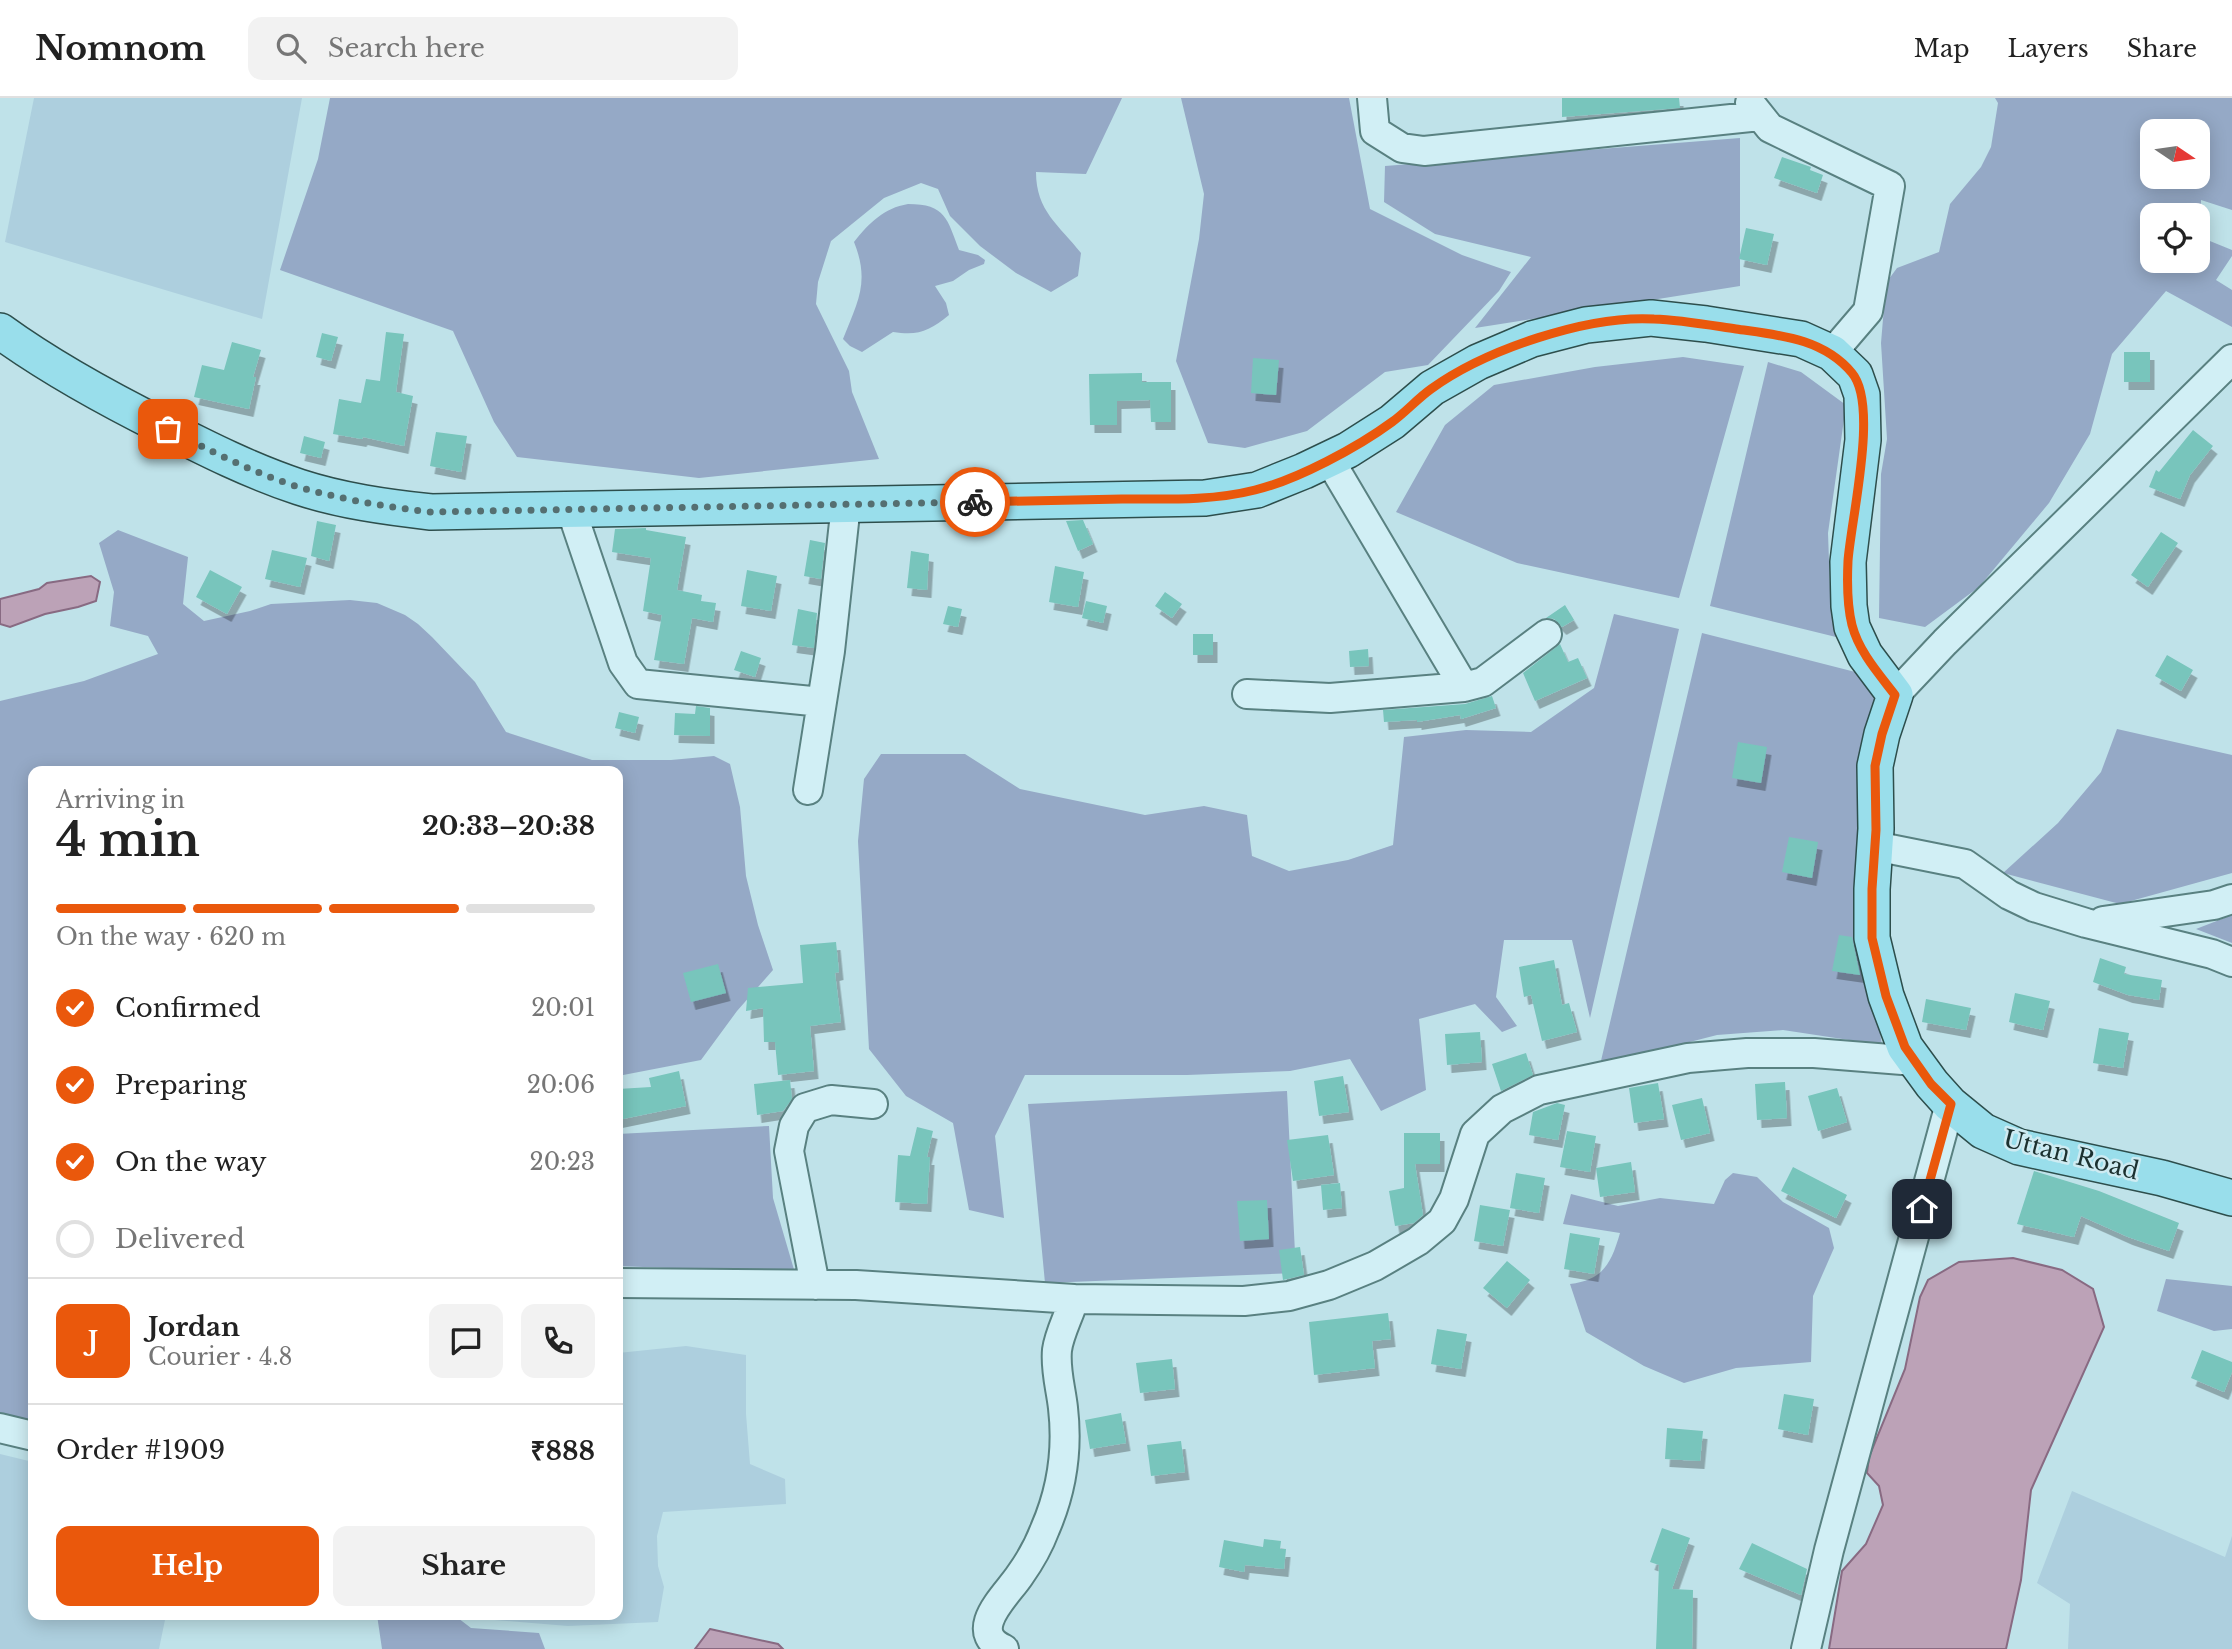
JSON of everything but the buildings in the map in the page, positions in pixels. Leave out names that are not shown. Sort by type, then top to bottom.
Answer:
[{"type":"main road","points":[[0,331],[104,397],[231,461],[301,487],[373,505],[431,512],[1205,498],[1257,490],[1348,450],[1392,422],[1432,388],[1478,362],[1532,339],[1586,325],[1651,318],[1801,339],[1832,353],[1855,375],[1862,395],[1863,440],[1848,562],[1849,607],[1852,627],[1865,655],[1895,695]]},
{"type":"main road","name":"Uttan Road","points":[[1895,695],[1875,766],[1872,938],[1886,996],[1905,1047],[1951,1104],[1983,1131],[2019,1147],[2162,1178],[2232,1198]]},
{"type":"street","points":[[1372,98],[1375,131],[1402,148],[1424,152],[1753,107],[1770,128],[1890,186],[1868,311],[1832,353]]},
{"type":"street","points":[[1895,695],[1945,642],[2232,359]]},
{"type":"street","points":[[1329,458],[1464,687]]},
{"type":"street","points":[[808,790],[822,702],[846,504]]},
{"type":"street","points":[[571,509],[624,663],[638,684],[822,702]]},
{"type":"street","points":[[1247,694],[1330,698],[1464,687],[1483,682],[1547,635]]},
{"type":"street","points":[[1875,846],[1965,864],[2009,895],[2034,907],[2086,923],[2212,954],[2232,962]]},
{"type":"street","points":[[2086,923],[2214,905],[2232,898]]},
{"type":"street","points":[[623,1283],[856,1285],[1074,1300],[1244,1301],[1289,1296],[1329,1285],[1375,1266],[1418,1241],[1441,1221],[1454,1199],[1475,1134],[1503,1109],[1539,1090],[1688,1058],[1735,1054],[1814,1053],[1915,1061]]},
{"type":"street","points":[[815,1285],[789,1151],[794,1126],[805,1108],[831,1100],[873,1104]]},
{"type":"street","points":[[1807,1649],[1829,1550],[1951,1104]]},
{"type":"street","points":[[1003,1649],[993,1643],[988,1632],[989,1618],[1038,1545],[1062,1479],[1065,1443],[1056,1368],[1058,1347],[1074,1300]]},
{"type":"street","points":[[0,1428],[28,1435]]},
{"type":"shaded area","points":[[34,98],[302,98],[262,319],[5,242]]},
{"type":"shaded area","points":[[330,98],[1122,98],[1086,174],[1036,172],[1037,186],[1044,207],[1081,253],[1078,276],[1051,292],[1016,273],[980,246],[950,216],[938,189],[921,183],[884,198],[831,241],[818,282],[816,304],[849,371],[852,392],[879,459],[699,478],[517,457],[494,422],[453,331],[280,270],[318,159]]},
{"type":"shaded area","points":[[1181,98],[1349,98],[1370,209],[1462,255],[1511,272],[1499,291],[1428,365],[1385,372],[1307,431],[1245,448],[1208,443],[1176,361],[1199,239],[1204,194]]},
{"type":"shaded area","points":[[1995,98],[2232,98],[2232,210],[2201,200],[2201,203],[2140,203],[2140,273],[2210,273],[2210,241],[2232,250],[2232,256],[2216,280],[2232,290],[2232,327],[2166,291],[2112,354],[2090,434],[2049,503],[1979,587],[1925,627],[1879,618],[1881,474],[1887,439],[1881,343],[1886,283],[1897,268],[1939,252],[1950,204],[1981,167],[1991,147],[1998,103]]},
{"type":"shaded area","points":[[1740,138],[1740,286],[1475,328],[1531,257],[1435,234],[1384,202],[1385,166]]},
{"type":"shaded area","points":[[908,204],[938,210],[948,222],[959,250],[978,255],[985,260],[984,264],[953,281],[935,286],[946,303],[949,315],[917,333],[893,332],[862,352],[843,339],[862,280],[854,242],[878,217]]},
{"type":"shaded area","points":[[1683,357],[1744,366],[1679,598],[1517,563],[1396,512],[1445,425],[1494,385],[1595,367]]},
{"type":"shaded area","points":[[1768,362],[1801,372],[1846,405],[1828,533],[1830,589],[1836,637],[1710,606]]},
{"type":"shaded area","points":[[118,530],[188,557],[183,604],[204,621],[271,604],[350,600],[377,603],[405,615],[432,637],[475,682],[506,732],[592,760],[671,760],[714,756],[730,764],[740,807],[746,876],[773,970],[737,1011],[701,1060],[623,1075],[623,766],[28,766],[28,1420],[0,1417],[0,701],[84,681],[158,654],[148,636],[110,626],[114,592],[99,543]]},
{"type":"shaded area","points":[[91,576],[100,582],[96,601],[45,614],[10,627],[0,624],[0,599],[39,589],[47,583]]},
{"type":"shaded area","points":[[1614,614],[1679,629],[1590,1018],[1572,940],[1504,940],[1496,997],[1517,1026],[1502,1032],[1475,1004],[1419,1019],[1426,1090],[1381,1111],[1350,1059],[1290,1071],[1187,1075],[1025,1075],[995,1136],[1004,1218],[969,1210],[953,1123],[906,1096],[869,1049],[858,841],[864,779],[881,754],[965,754],[1020,789],[1145,815],[1204,806],[1247,815],[1252,856],[1289,871],[1348,860],[1393,845],[1404,737],[1466,730],[1531,732],[1594,688]]},
{"type":"shaded area","points":[[1702,633],[1867,675],[1877,707],[1858,821],[1860,906],[1882,1045],[1783,1030],[1717,1035],[1600,1065]]},
{"type":"shaded area","points":[[2117,729],[2232,755],[2232,873],[2120,904],[2003,873],[2058,823],[2101,772]]},
{"type":"shaded area","points":[[2232,915],[2232,943],[2196,929]]},
{"type":"shaded area","points":[[1287,1091],[1296,1273],[1045,1283],[1028,1104]]},
{"type":"shaded area","points":[[769,1126],[773,1198],[795,1273],[623,1266],[623,1134]]},
{"type":"shaded area","points":[[1733,1173],[1757,1177],[1783,1202],[1829,1228],[1834,1248],[1813,1296],[1811,1362],[1736,1368],[1684,1383],[1644,1366],[1586,1332],[1570,1284],[1590,1279],[1604,1269],[1620,1233],[1563,1224],[1571,1194],[1618,1206],[1660,1198],[1714,1204],[1725,1180]]},
{"type":"shaded area","points":[[2013,1258],[2062,1270],[2093,1289],[2104,1327],[2031,1490],[2021,1580],[2006,1649],[1829,1649],[1842,1571],[1866,1544],[1883,1505],[1879,1486],[1867,1473],[1869,1457],[1905,1369],[1920,1297],[1928,1280],[1959,1262]]},
{"type":"shaded area","points":[[2166,1279],[2232,1286],[2232,1329],[2214,1331],[2157,1311]]},
{"type":"shaded area","points":[[686,1346],[746,1355],[746,1414],[750,1464],[785,1479],[786,1504],[663,1512],[657,1536],[658,1566],[664,1587],[658,1622],[568,1626],[494,1620],[623,1620],[623,1352]]},
{"type":"shaded area","points":[[0,1454],[28,1461],[28,1620],[165,1620],[159,1649],[0,1649]]},
{"type":"shaded area","points":[[2072,1491],[2225,1557],[2232,1536],[2232,1649],[2068,1649],[2070,1604],[2037,1583]]},
{"type":"shaded area","points":[[378,1620],[461,1620],[471,1628],[539,1633],[545,1649],[382,1649]]},
{"type":"shaded area","points":[[710,1629],[778,1644],[783,1649],[695,1649]]},
{"type":"way so far","points":[[168,429],[231,461],[301,487],[373,505],[431,512],[975,502]]},
{"type":"route","points":[[975,502],[1205,498],[1257,490],[1348,450],[1392,422],[1432,388],[1478,362],[1532,339],[1586,325],[1651,318],[1706,324],[1801,339],[1832,353],[1855,375],[1862,395],[1863,440],[1848,562],[1852,627],[1865,655],[1895,695],[1875,766],[1876,830],[1872,938],[1886,996],[1905,1047],[1931,1084],[1951,1104],[1922,1209]]}]
